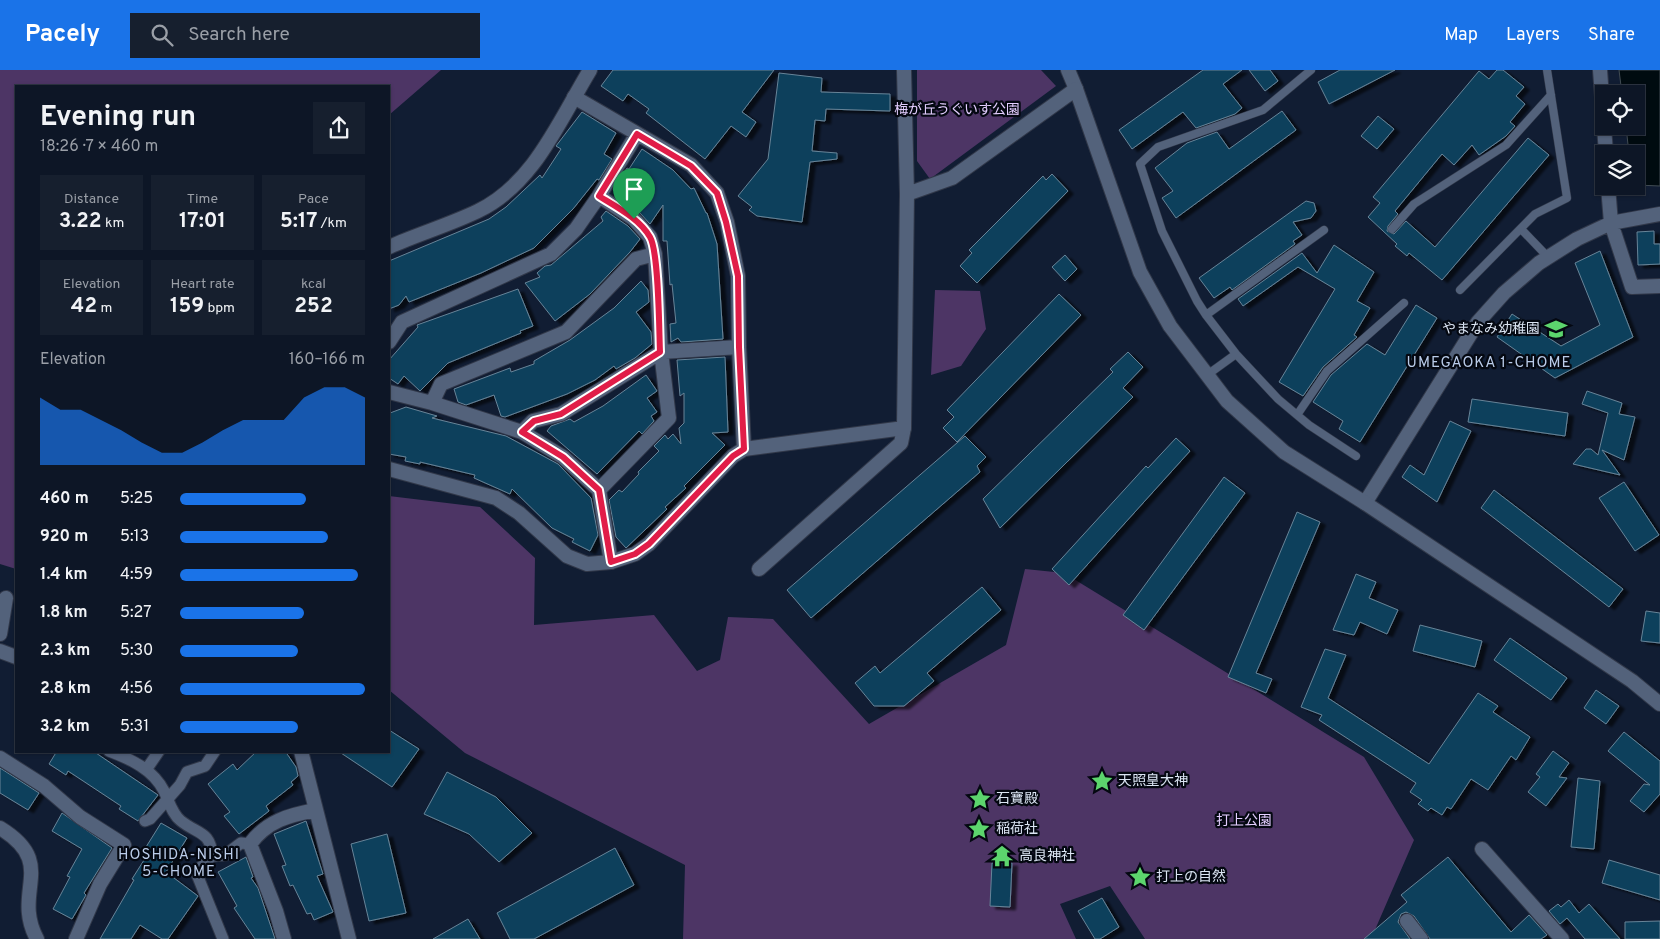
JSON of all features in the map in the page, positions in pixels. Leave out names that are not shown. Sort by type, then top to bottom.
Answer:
[{"type":"street","points":[[390,247],[478,211],[506,194],[531,169],[590,70]]},
{"type":"street","points":[[759,569],[901,442],[904,428],[908,194],[904,70]]},
{"type":"street","points":[[1068,70],[1140,272],[1170,326],[1227,401],[1284,452],[1365,503],[1632,681],[1660,704]]},
{"type":"street","points":[[1600,70],[1601,85]]},
{"type":"street","points":[[908,194],[952,178],[1076,89]]},
{"type":"street","points":[[574,96],[691,166],[717,193],[726,222],[738,276],[744,449]]},
{"type":"street","points":[[390,340],[402,322],[551,254],[576,229],[599,196],[637,134]]},
{"type":"street","points":[[1609,195],[1611,223],[1632,287],[1660,286]]},
{"type":"street","points":[[599,196],[634,219],[650,237],[654,254],[660,352],[669,418],[599,490]]},
{"type":"street","points":[[1365,503],[1478,322],[1504,293],[1548,257],[1577,239],[1611,223],[1660,214]]},
{"type":"street","points":[[432,402],[440,384],[566,332],[636,259],[654,254]]},
{"type":"street","points":[[522,432],[534,421],[561,414],[660,352],[739,347]]},
{"type":"street","points":[[390,392],[432,402],[522,432],[563,457],[599,490],[611,562]]},
{"type":"street","points":[[390,469],[496,498],[519,513],[567,556],[587,564],[611,562],[635,554],[649,544],[733,456],[744,449],[904,428]]},
{"type":"street","points":[[0,634],[7,599]]},
{"type":"street","points":[[0,652],[15,657]]},
{"type":"street","points":[[115,753],[134,760],[155,778],[180,820],[206,836],[212,845],[212,856]]},
{"type":"street","points":[[146,770],[158,753]]},
{"type":"street","points":[[145,821],[150,819],[180,785],[187,772],[205,766],[214,753]]},
{"type":"street","points":[[302,753],[349,939]]},
{"type":"street","points":[[0,758],[44,786],[80,817],[124,845],[100,884],[76,939]]},
{"type":"street","points":[[250,844],[257,834],[271,823],[287,816],[316,810]]},
{"type":"street","points":[[0,828],[15,837],[29,854],[32,874],[27,904],[29,924],[37,939]]},
{"type":"street","points":[[223,939],[196,872],[212,856],[225,855],[241,842],[250,844]]},
{"type":"street","points":[[250,844],[276,911],[284,939]]},
{"type":"street","points":[[1482,849],[1562,939]]},
{"type":"street","points":[[1407,921],[1421,939]]},
{"type":"lane","points":[[1311,70],[1263,110],[1158,148],[1140,164],[1162,231],[1196,301],[1206,315],[1236,354],[1278,399],[1297,415],[1356,456]]},
{"type":"lane","points":[[1460,290],[1522,230],[1535,214],[1566,198],[1547,70]]},
{"type":"lane","points":[[1392,229],[1414,204],[1506,146],[1551,95]]},
{"type":"lane","points":[[1206,315],[1324,230]]},
{"type":"lane","points":[[1522,230],[1548,257]]},
{"type":"lane","points":[[1297,415],[1327,371],[1404,303]]},
{"type":"lane","points":[[1207,375],[1236,354]]},
{"type":"green space","points":[[0,70],[441,70],[390,114],[390,85],[15,85],[15,569],[0,564]]},
{"type":"green space","name":"梅が丘うぐいす公園","points":[[917,70],[1041,70],[1056,86],[930,179],[917,161]]},
{"type":"green space","points":[[935,290],[980,291],[986,329],[961,366],[931,375]]},
{"type":"green space","name":"打上公園","points":[[390,496],[480,507],[535,558],[534,625],[654,615],[697,671],[720,660],[728,617],[773,619],[869,724],[1006,645],[1025,569],[1064,573],[1364,757],[1414,840],[1371,939],[1145,939],[1110,886],[1060,904],[1076,939],[683,939],[685,865],[465,753],[390,691]]},
{"type":"shaded area","points":[[1619,70],[1660,70],[1660,186],[1645,185],[1645,145],[1628,145],[1627,135],[1645,135],[1645,85],[1621,85]]},
{"type":"building","points":[[613,70],[774,70],[742,112],[756,122],[746,137],[731,126],[705,159],[646,113],[649,109],[628,94],[623,101],[601,86]]},
{"type":"building","points":[[1203,70],[1242,70],[1223,84],[1242,108],[1235,114],[1196,128],[1183,112],[1132,149],[1119,130]]},
{"type":"building","points":[[1249,70],[1270,70],[1278,81],[1265,91]]},
{"type":"building","points":[[1340,70],[1395,70],[1329,104],[1318,82]]},
{"type":"building","points":[[1497,70],[1503,70],[1524,87],[1516,96],[1525,104],[1510,122],[1515,126],[1506,136],[1479,155],[1472,145],[1454,165],[1442,154],[1395,211],[1398,214],[1388,226],[1387,231],[1394,234],[1406,221],[1435,247],[1528,138],[1549,155],[1442,280],[1409,253],[1407,256],[1395,246],[1397,244],[1368,217],[1380,203],[1373,197],[1479,71],[1489,79]]},
{"type":"building","points":[[779,73],[822,78],[821,92],[890,94],[890,111],[826,109],[825,121],[815,120],[812,151],[837,153],[837,159],[810,162],[802,222],[757,216],[749,210],[752,207],[738,196],[768,159]]},
{"type":"building","points":[[1282,111],[1296,130],[1176,218],[1162,198],[1173,191],[1155,168],[1187,143],[1217,132],[1229,149]]},
{"type":"building","points":[[582,112],[616,133],[604,154],[612,159],[599,180],[597,179],[573,209],[534,248],[481,273],[409,302],[406,296],[399,305],[390,309],[390,261],[489,219],[506,207],[540,175],[542,178],[561,149],[556,146]]},
{"type":"building","points":[[1378,116],[1394,129],[1377,149],[1361,136]]},
{"type":"building","points":[[642,149],[673,170],[691,189],[694,188],[707,213],[717,244],[723,339],[681,342],[678,338],[671,342],[670,324],[676,323],[672,284],[670,285],[667,241],[663,241],[663,205],[650,224],[639,212],[616,197],[619,194],[613,190]]},
{"type":"building","points":[[1052,174],[1068,191],[977,283],[960,266],[972,253],[969,250],[1043,176],[1046,180]]},
{"type":"building","points":[[1306,201],[1314,203],[1316,211],[1311,218],[1293,222],[1302,235],[1293,241],[1295,244],[1232,290],[1230,287],[1214,298],[1199,278]]},
{"type":"building","points":[[606,211],[628,226],[640,239],[590,294],[555,321],[525,283],[540,277],[537,273],[545,266],[551,265],[603,221],[601,217]]},
{"type":"building","points":[[1654,231],[1654,244],[1660,244],[1660,264],[1638,265],[1637,232]]},
{"type":"building","points":[[1334,245],[1374,272],[1357,301],[1370,308],[1354,335],[1357,337],[1323,367],[1303,396],[1279,382],[1335,289],[1298,267],[1243,306],[1238,299],[1302,253],[1317,273]]},
{"type":"building","points":[[1600,251],[1633,337],[1555,378],[1497,337],[1512,314],[1561,346],[1600,325],[1575,263]]},
{"type":"building","points":[[1065,255],[1077,269],[1065,281],[1052,267]]},
{"type":"building","points":[[641,281],[648,290],[649,302],[636,312],[651,332],[652,344],[635,358],[616,369],[614,366],[595,380],[567,394],[505,417],[501,416],[494,395],[466,405],[458,402],[454,389],[510,368],[511,372],[534,364],[534,361],[570,340],[614,308]]},
{"type":"building","points":[[518,289],[533,326],[520,331],[521,333],[448,363],[420,391],[404,376],[398,384],[390,379],[390,359],[418,327],[417,325]]},
{"type":"building","points":[[1059,294],[1081,315],[957,442],[943,428],[954,417],[947,410]]},
{"type":"building","points":[[1416,305],[1437,318],[1360,442],[1339,429],[1343,421],[1313,402],[1331,375],[1367,344],[1385,355]]},
{"type":"building","points":[[1128,352],[1143,367],[1123,388],[1133,397],[1000,528],[983,499],[1113,372],[1110,369]]},
{"type":"building","points":[[725,357],[728,432],[712,433],[725,445],[684,486],[686,488],[665,507],[667,509],[626,548],[616,537],[609,500],[619,490],[622,492],[639,474],[638,472],[659,451],[654,446],[665,435],[668,439],[673,434],[681,444],[679,428],[684,423],[684,393],[680,396],[677,360]]},
{"type":"building","points":[[646,375],[657,391],[647,398],[657,412],[651,416],[654,421],[642,434],[639,431],[597,474],[547,431],[551,426],[570,419],[574,422],[603,406]]},
{"type":"building","points":[[1587,391],[1622,403],[1619,414],[1635,417],[1624,460],[1602,450],[1620,475],[1573,464],[1586,449],[1591,449],[1598,455],[1608,413],[1582,404]]},
{"type":"building","points":[[1472,399],[1568,413],[1565,436],[1468,422]]},
{"type":"building","points":[[406,407],[437,416],[432,418],[506,436],[558,464],[591,498],[598,535],[590,551],[572,542],[574,539],[552,528],[512,489],[510,494],[474,478],[475,475],[420,462],[420,464],[405,461],[406,457],[390,454],[390,413]]},
{"type":"building","points":[[1450,421],[1471,431],[1437,502],[1402,477],[1410,465],[1424,475]]},
{"type":"building","points":[[965,436],[986,457],[977,466],[980,472],[811,618],[787,590]]},
{"type":"building","points":[[1176,438],[1190,451],[1069,585],[1052,569],[1146,466],[1148,468]]},
{"type":"building","points":[[1224,477],[1245,493],[1144,630],[1123,615]]},
{"type":"building","points":[[1624,482],[1659,535],[1635,551],[1599,498]]},
{"type":"building","points":[[1494,490],[1623,589],[1609,607],[1481,508]]},
{"type":"building","points":[[1297,512],[1320,522],[1256,673],[1272,679],[1266,693],[1228,677]]},
{"type":"building","points":[[1356,574],[1376,582],[1369,598],[1398,610],[1387,634],[1360,622],[1354,635],[1333,630]]},
{"type":"building","points":[[982,587],[1001,610],[927,673],[934,681],[904,706],[874,706],[855,683],[875,666],[880,673]]},
{"type":"building","points":[[1646,611],[1660,613],[1660,643],[1641,641]]},
{"type":"building","points":[[1420,625],[1482,641],[1475,667],[1413,651]]},
{"type":"building","points":[[1510,638],[1567,678],[1551,700],[1494,660]]},
{"type":"building","points":[[1325,649],[1346,655],[1328,698],[1429,764],[1478,693],[1498,706],[1493,712],[1530,737],[1516,760],[1511,756],[1488,790],[1471,779],[1451,809],[1447,807],[1442,815],[1431,808],[1428,811],[1418,804],[1422,800],[1410,792],[1416,783],[1319,720],[1322,715],[1301,707]]},
{"type":"building","points":[[1596,690],[1619,706],[1606,724],[1584,708]]},
{"type":"building","points":[[390,731],[419,749],[392,787],[341,753],[390,753]]},
{"type":"building","points":[[1624,732],[1660,761],[1660,794],[1644,812],[1630,801],[1644,784],[1650,785],[1608,751]]},
{"type":"building","points":[[1553,751],[1569,763],[1559,777],[1567,778],[1546,806],[1528,792],[1540,777],[1536,774]]},
{"type":"building","points":[[56,753],[96,753],[158,795],[138,821],[119,809],[121,806],[68,771],[66,775],[49,764]]},
{"type":"building","points":[[255,753],[286,753],[296,767],[298,776],[291,782],[293,785],[266,806],[269,811],[239,834],[224,816],[230,812],[208,784],[233,764],[237,770]]},
{"type":"building","points":[[0,768],[39,793],[28,810],[0,793]]},
{"type":"building","points":[[447,772],[496,797],[532,833],[499,862],[469,834],[424,814]]},
{"type":"building","points":[[1578,778],[1600,781],[1594,849],[1571,847]]},
{"type":"building","points":[[62,813],[112,848],[84,893],[86,895],[72,919],[53,909],[70,877],[67,876],[82,849],[52,831]]},
{"type":"building","points":[[306,821],[323,874],[317,876],[333,912],[314,920],[311,913],[307,914],[293,885],[290,886],[282,866],[286,865],[274,834]]},
{"type":"building","points":[[161,823],[187,838],[166,872],[198,896],[168,939],[162,939],[140,925],[131,939],[100,939],[134,880],[132,879],[151,849],[146,847]]},
{"type":"building","points":[[387,834],[406,913],[369,921],[351,844]]},
{"type":"building","points":[[615,848],[634,885],[534,939],[510,939],[497,913]]},
{"type":"building","points":[[246,857],[253,877],[251,878],[258,888],[275,939],[255,939],[234,908],[237,906],[218,872]]},
{"type":"building","points":[[1448,857],[1511,932],[1529,915],[1547,935],[1541,939],[1430,939],[1414,916],[1406,912],[1401,914],[1398,922],[1410,939],[1364,939],[1407,902],[1401,895]]},
{"type":"building","points":[[1609,860],[1660,875],[1660,900],[1602,883]]},
{"type":"building","points":[[992,863],[1012,863],[1010,907],[990,906]]},
{"type":"building","points":[[1102,898],[1119,927],[1100,939],[1095,939],[1078,911]]},
{"type":"building","points":[[1569,900],[1579,913],[1589,904],[1620,939],[1585,939],[1567,918],[1560,924],[1549,911],[1558,904],[1561,907]]},
{"type":"building","points":[[468,919],[480,939],[433,939]]},
{"type":"building","points":[[1660,921],[1660,939],[1625,939],[1625,922]]},
{"type":"place","name":"やまなみ幼稚園","points":[[1556,329]]},
{"type":"place","name":"天照皇大神","points":[[1102,781]]},
{"type":"place","name":"石寶殿","points":[[980,799]]},
{"type":"place","name":"稲荷社","points":[[979,829]]},
{"type":"place","name":"高良神社","points":[[1002,856]]},
{"type":"place","name":"打上の自然","points":[[1140,877]]},
{"type":"district","name":"UMEGAOKA 1-CHOME","points":[[1489,363]]},
{"type":"district","name":"HOSHIDA-NISHI 5-CHOME","points":[[179,864]]},
{"type":"route","points":[[637,134],[691,166],[717,193],[726,222],[738,276],[744,449],[733,456],[649,544],[635,554],[611,562],[599,490],[563,457],[522,432],[534,421],[561,414],[660,352],[654,254],[650,237],[634,219],[599,196],[637,134]]}]
